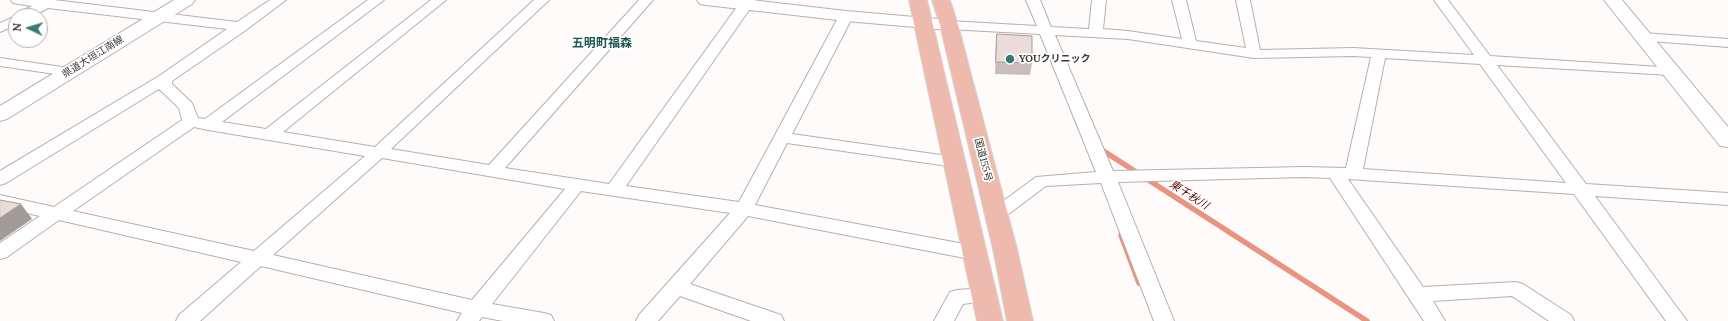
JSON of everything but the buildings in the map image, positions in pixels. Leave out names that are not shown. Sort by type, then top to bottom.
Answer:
[{"type":"highway","points":[[918,0],[922,24],[955,162],[990,321]]},
{"type":"highway","name":"国道155号","points":[[941,0],[949,25],[996,214],[1020,321]]},
{"type":"street","points":[[18,0],[50,2],[241,27]]},
{"type":"street","name":"県道大垣江南線","points":[[0,115],[186,0]]},
{"type":"street","points":[[0,179],[164,79],[279,0]]},
{"type":"street","points":[[0,252],[56,214],[199,123],[377,0]]},
{"type":"street","points":[[269,135],[439,0]]},
{"type":"street","points":[[186,321],[378,153],[542,0]]},
{"type":"street","points":[[492,172],[646,0]]},
{"type":"street","points":[[706,0],[747,2],[846,16],[922,24],[1128,35],[1254,54],[1353,52],[1379,53],[1671,71]]},
{"type":"street","points":[[1033,0],[1107,177],[1164,321]]},
{"type":"street","points":[[1095,34],[1099,0]]},
{"type":"street","points":[[1179,0],[1190,44]]},
{"type":"street","points":[[1243,0],[1254,54]]},
{"type":"street","points":[[1441,0],[1677,321]]},
{"type":"street","points":[[1613,0],[1671,71],[1722,126],[1728,141]]},
{"type":"street","points":[[38,8],[50,2]]},
{"type":"street","points":[[614,190],[747,2]]},
{"type":"street","points":[[646,321],[744,209],[783,138],[846,16]]},
{"type":"street","points":[[1643,37],[1728,43]]},
{"type":"street","points":[[1353,174],[1379,53]]},
{"type":"street","points":[[0,62],[69,72]]},
{"type":"street","points":[[164,79],[164,85],[186,106],[199,123],[492,172],[744,209],[975,253]]},
{"type":"street","points":[[783,138],[955,162]]},
{"type":"street","points":[[996,214],[1042,181],[1107,177],[1335,172],[1728,199]]},
{"type":"street","points":[[1335,172],[1435,321]]},
{"type":"street","points":[[472,315],[577,185]]},
{"type":"street","points":[[0,201],[257,258],[472,315],[544,321]]},
{"type":"street","points":[[677,287],[774,321]]},
{"type":"street","points":[[1417,295],[1516,289],[1564,321]]},
{"type":"street","points":[[944,321],[957,297],[984,295]]},
{"type":"waterway","name":"東千秋川","points":[[1102,150],[1367,321]]},
{"type":"waterway","points":[[1121,235],[1139,283]]},
{"type":"place","name":"YOUクリニック","points":[[1010,59]]},
{"type":"district","name":"五明町福森","points":[[602,44]]}]
